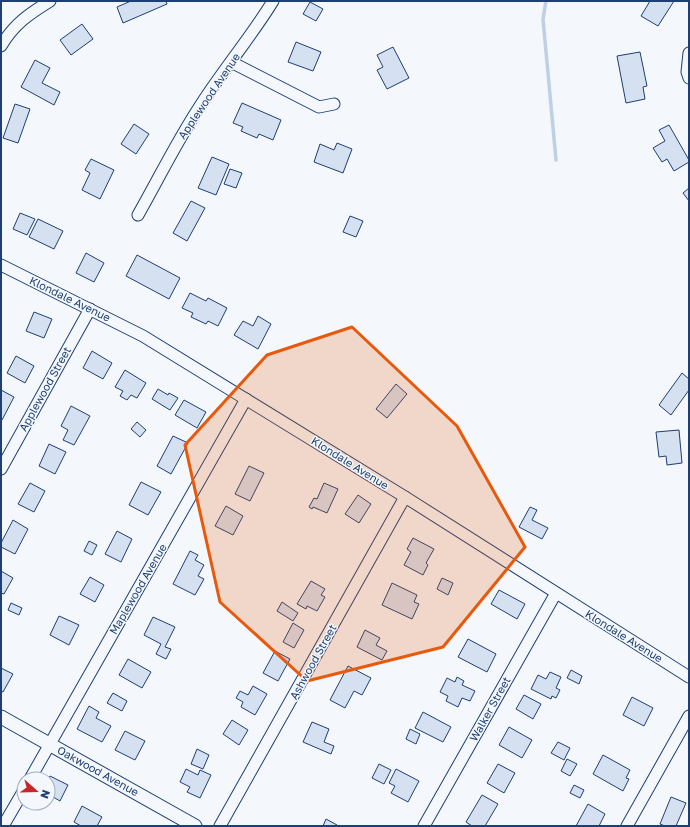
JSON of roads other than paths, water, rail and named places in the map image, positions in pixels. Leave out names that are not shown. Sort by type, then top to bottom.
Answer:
[{"type":"street","points":[[1,46],[7,35],[17,24],[29,14],[50,1]]},
{"type":"street","name":"Applewood Avenue","points":[[138,215],[180,138],[201,104],[273,1]]},
{"type":"street","points":[[689,53],[689,78]]},
{"type":"street","points":[[231,62],[319,107],[334,104]]},
{"type":"street","name":"Klondale Avenue","points":[[1,265],[90,308],[143,336],[405,497],[689,677]]},
{"type":"street","name":"Applewood Street","points":[[1,469],[90,308]]},
{"type":"street","name":"Maplewood Avenue","points":[[35,771],[246,399]]},
{"type":"street","name":"Ashwood Street","points":[[220,826],[405,497]]},
{"type":"street","name":"Walker Street","points":[[424,826],[556,593]]},
{"type":"street","points":[[627,826],[689,716]]},
{"type":"street","name":"Oakwood Avenue","points":[[1,717],[195,826]]},
{"type":"street","points":[[3,826],[16,804]]},
{"type":"waterway","points":[[546,1],[543,19],[556,160]]}]
